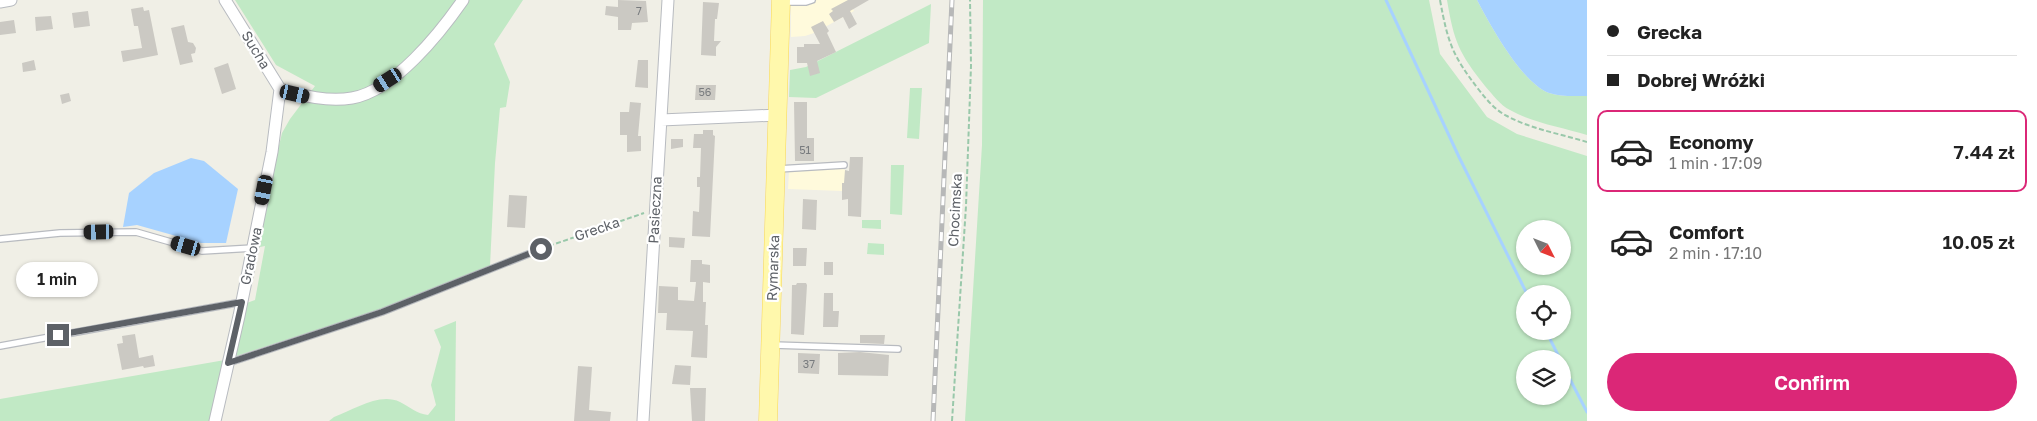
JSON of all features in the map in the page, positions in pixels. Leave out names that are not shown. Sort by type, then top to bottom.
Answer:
[{"type":"main road","name":"Rymarska","points":[[768,421],[781,1]]},
{"type":"street","points":[[0,2],[11,0]]},
{"type":"street","name":"Sucha","points":[[225,0],[280,89]]},
{"type":"street","points":[[280,89],[315,98],[335,99],[353,98],[370,92],[388,80],[421,52],[463,0]]},
{"type":"street","name":"Pasieczna","points":[[643,421],[668,0]]},
{"type":"street","name":"Gradowa","points":[[215,421],[242,302],[272,152],[280,89]]},
{"type":"street","points":[[661,120],[778,115]]},
{"type":"lane","points":[[781,1],[802,2],[812,0]]},
{"type":"lane","points":[[777,169],[844,165]]},
{"type":"lane","points":[[0,239],[60,233],[136,232],[202,250],[253,248]]},
{"type":"lane","points":[[228,363],[382,312],[541,249]]},
{"type":"lane","points":[[0,346],[242,302]]},
{"type":"lane","points":[[771,344],[898,349]]},
{"type":"path","name":"Chocimska","points":[[952,421],[966,206],[971,66],[970,0]]},
{"type":"path","points":[[1440,0],[1451,49],[1459,64],[1497,110],[1522,123],[1587,142]]},
{"type":"path","name":"Grecka","points":[[541,249],[656,209]]},
{"type":"shaded area","points":[[791,0],[848,0],[854,11],[814,33],[791,37]]},
{"type":"shaded area","points":[[839,167],[845,170],[849,183],[842,183],[842,191],[788,189],[789,171]]},
{"type":"green space","points":[[235,0],[523,0],[494,44],[510,82],[506,107],[500,108],[495,163],[490,266],[385,308],[233,357],[244,304],[255,300],[265,246],[255,248],[282,133],[315,86],[276,65]]},
{"type":"green space","points":[[983,0],[1429,0],[1440,54],[1487,117],[1517,134],[1587,156],[1587,421],[965,421],[982,145]]},
{"type":"green space","points":[[1447,0],[1477,0],[1508,52],[1528,78],[1539,87],[1549,93],[1558,95],[1587,96],[1587,135],[1528,118],[1506,108],[1500,103],[1485,86],[1463,55],[1452,27]]},
{"type":"green space","points":[[931,4],[929,43],[816,98],[789,97],[790,70],[806,67]]},
{"type":"green space","points":[[910,88],[922,88],[919,139],[907,138]]},
{"type":"green space","points":[[891,165],[904,165],[902,215],[890,214]]},
{"type":"green space","points":[[862,220],[881,220],[881,229],[862,228]]},
{"type":"green space","points":[[868,243],[884,244],[884,255],[867,254]]},
{"type":"green space","points":[[456,321],[455,421],[329,421],[367,403],[384,399],[392,399],[417,412],[428,415],[436,405],[431,385],[441,347],[434,330]]},
{"type":"green space","points":[[225,360],[211,421],[0,421],[0,399]]},
{"type":"water","points":[[1477,0],[1587,0],[1587,96],[1549,93],[1528,78],[1508,52]]},
{"type":"water","points":[[191,158],[204,161],[238,189],[226,243],[201,243],[137,225],[123,227],[129,193],[154,173]]},
{"type":"building","points":[[618,0],[646,1],[648,22],[632,23],[631,30],[618,30],[618,17],[605,15],[606,6],[618,7]]},
{"type":"building","points":[[848,0],[869,0],[850,11],[857,24],[849,29],[843,17],[834,22],[829,14],[833,11],[831,9]]},
{"type":"building","points":[[703,2],[719,3],[717,19],[715,19],[714,41],[721,41],[716,47],[716,56],[701,55]]},
{"type":"building","points":[[143,7],[144,11],[149,10],[158,55],[123,62],[121,51],[142,48],[138,26],[134,26],[131,9]]},
{"type":"building","points":[[88,11],[90,26],[74,28],[72,13]]},
{"type":"building","points":[[51,16],[53,29],[36,31],[35,17]]},
{"type":"building","points":[[14,20],[16,33],[0,35],[0,22]]},
{"type":"building","points":[[823,21],[829,31],[827,33],[836,52],[817,61],[820,73],[810,76],[807,63],[797,63],[797,47],[804,47],[804,44],[820,44],[811,27]]},
{"type":"building","points":[[184,25],[188,42],[193,43],[196,48],[195,53],[191,54],[193,62],[180,65],[171,28]]},
{"type":"building","points":[[34,60],[36,70],[23,72],[22,63]]},
{"type":"building","points":[[638,60],[648,60],[648,88],[635,87]]},
{"type":"building","points":[[228,63],[236,89],[222,94],[214,68]]},
{"type":"building","points":[[696,85],[716,85],[715,100],[695,100]]},
{"type":"building","points":[[69,93],[71,101],[62,104],[60,95]]},
{"type":"building","points":[[630,102],[641,103],[638,136],[641,136],[641,151],[627,152],[627,135],[620,135],[620,112],[629,112]]},
{"type":"building","points":[[794,102],[807,102],[807,138],[814,138],[814,161],[795,161]]},
{"type":"building","points":[[703,130],[713,130],[713,135],[715,136],[710,237],[692,236],[693,211],[699,212],[700,187],[697,187],[697,177],[700,177],[701,148],[693,148],[694,134],[703,134]]},
{"type":"building","points":[[671,139],[683,139],[683,147],[671,149]]},
{"type":"building","points":[[850,157],[863,157],[861,217],[848,216],[848,199],[842,200],[842,183],[844,183],[845,170],[849,171]]},
{"type":"building","points":[[509,195],[527,196],[525,228],[507,227]]},
{"type":"building","points":[[803,199],[817,200],[816,230],[802,229]]},
{"type":"building","points":[[669,237],[685,238],[684,248],[669,247]]},
{"type":"building","points":[[793,248],[807,248],[806,266],[793,266]]},
{"type":"building","points":[[691,260],[702,260],[702,264],[710,265],[710,283],[703,282],[703,302],[706,302],[705,325],[708,325],[707,358],[691,357],[693,331],[666,330],[667,313],[658,313],[659,286],[678,287],[678,300],[694,301],[696,282],[690,282]]},
{"type":"building","points":[[824,262],[833,262],[833,275],[824,275]]},
{"type":"building","points":[[806,283],[807,285],[804,335],[791,334],[792,285]]},
{"type":"building","points":[[824,293],[833,293],[833,311],[839,311],[838,327],[823,327]]},
{"type":"building","points":[[135,334],[139,358],[153,355],[155,366],[122,370],[117,344],[123,343],[122,336]]},
{"type":"building","points":[[860,335],[885,335],[884,344],[860,343]]},
{"type":"building","points":[[860,352],[889,355],[888,376],[838,375],[838,353]]},
{"type":"building","points":[[798,353],[820,354],[819,374],[798,373]]},
{"type":"building","points":[[675,365],[691,366],[690,385],[672,384]]},
{"type":"building","points":[[578,366],[592,367],[589,410],[611,412],[610,421],[574,421]]},
{"type":"building","points":[[690,388],[706,388],[705,421],[692,421]]},
{"type":"waterway","points":[[1386,0],[1459,157],[1523,285]]},
{"type":"waterway","points":[[1550,340],[1556,350]]},
{"type":"waterway","points":[[1571,381],[1587,412]]},
{"type":"railway","points":[[933,421],[952,0]]},
{"type":"route","points":[[58,335],[242,302],[228,363],[382,312],[541,249]]}]
